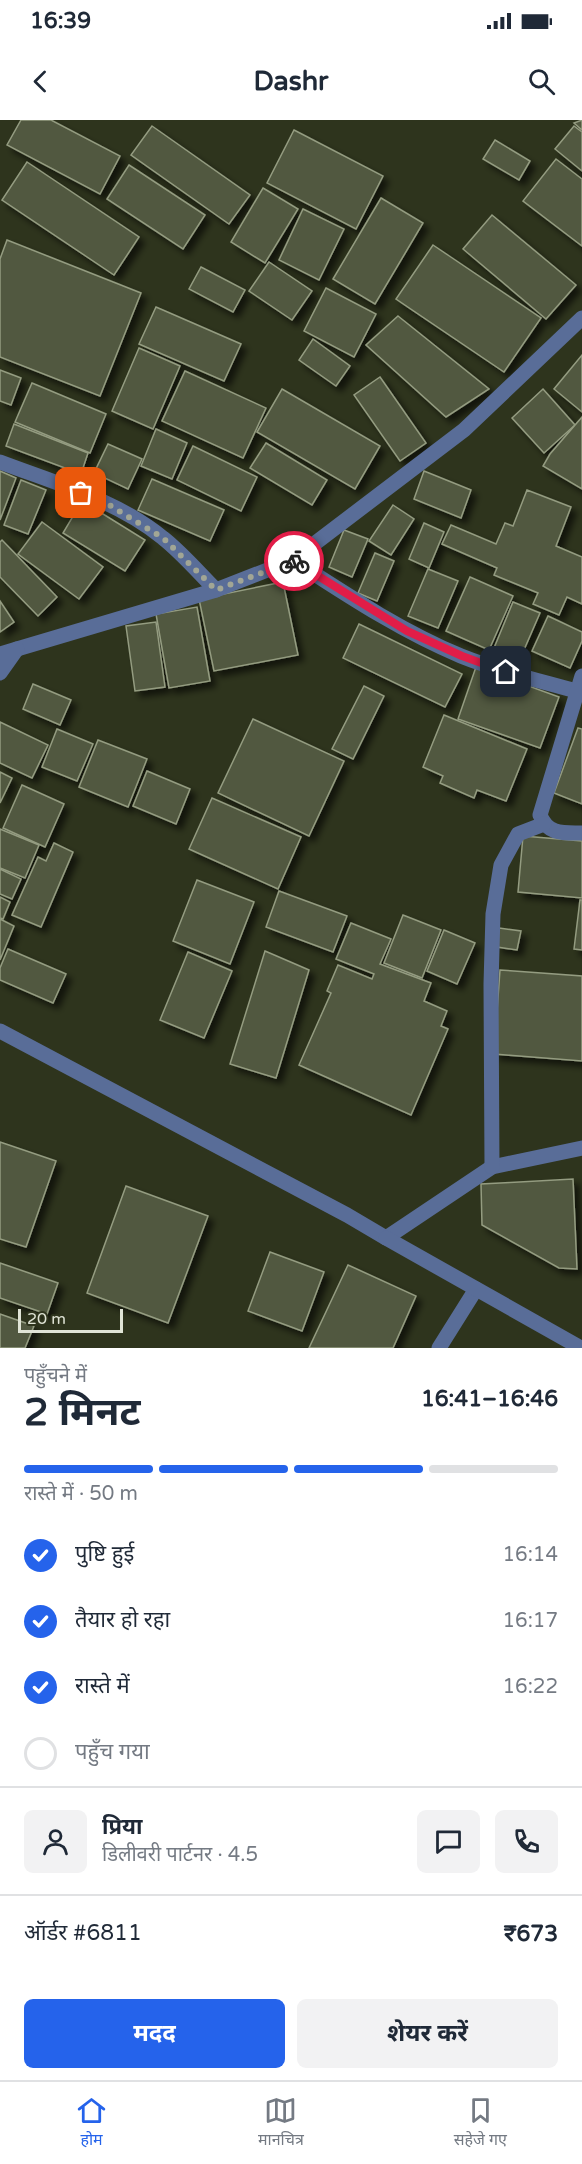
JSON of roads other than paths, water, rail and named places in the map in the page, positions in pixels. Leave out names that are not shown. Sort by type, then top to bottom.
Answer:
[{"type":"street","points":[[0,654],[216,590],[293,560],[464,430],[582,318]]},
{"type":"street","points":[[0,462],[101,500],[138,521],[163,538],[216,590]]},
{"type":"street","points":[[293,560],[407,631],[506,672],[576,691]]},
{"type":"street","points":[[0,673],[17,649]]},
{"type":"street","points":[[582,676],[540,815],[544,824],[551,830],[582,833]]},
{"type":"street","points":[[492,1167],[493,914],[501,865],[519,834],[544,824]]},
{"type":"street","points":[[0,1031],[347,1215],[581,1348]]},
{"type":"street","points":[[386,1238],[492,1167],[582,1148]]},
{"type":"street","points":[[439,1348],[476,1289]]}]
